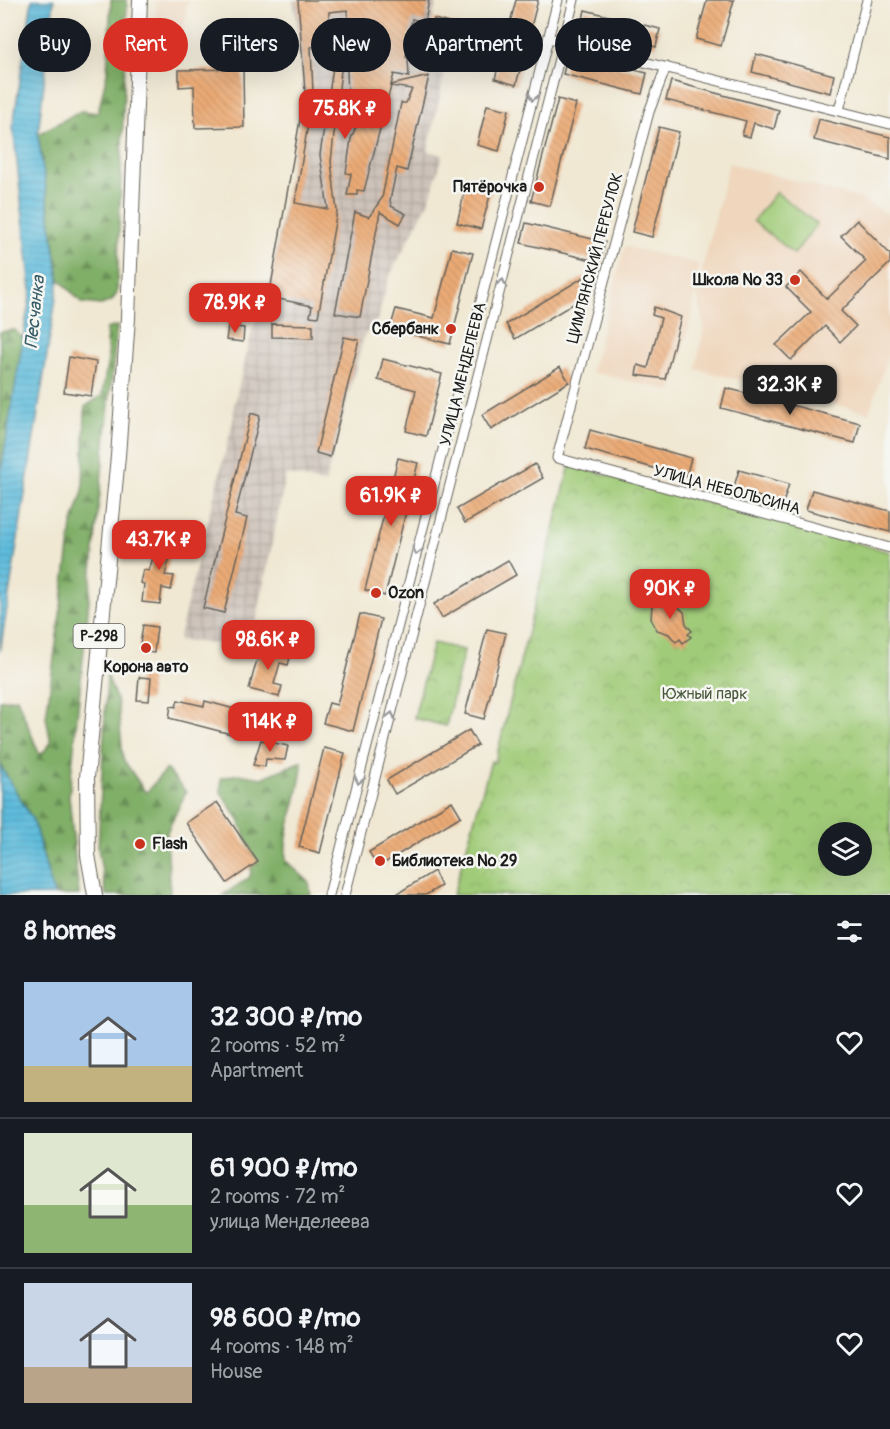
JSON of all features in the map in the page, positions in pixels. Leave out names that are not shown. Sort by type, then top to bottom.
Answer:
[{"type":"highway","name":"Р-298","points":[[95,895],[88,855],[87,778],[128,318],[140,0]]},
{"type":"street","name":"УЛИЦА МЕНДЕЛЕЕВА","points":[[329,895],[558,0]]},
{"type":"street","name":"УЛИЦА МЕНДЕЛЕЕВА","points":[[570,18],[574,0]]},
{"type":"street","points":[[839,110],[867,0]]},
{"type":"street","points":[[549,38],[555,39]]},
{"type":"street","points":[[652,64],[890,124]]},
{"type":"street","name":"ЦИМЛЯНСКИЙ ПЕРЕУЛОК","points":[[557,458],[649,112],[666,68]]},
{"type":"street","name":"УЛИЦА МЕНДЕЛЕЕВА","points":[[345,895],[556,72]]},
{"type":"street","name":"УЛИЦА НЕБОЛЬСИНА","points":[[557,458],[890,549]]},
{"type":"street","points":[[366,750],[381,753]]},
{"type":"shaded area","points":[[156,0],[188,0],[185,18],[156,18]]},
{"type":"shaded area","points":[[293,0],[437,0],[433,18],[403,18],[403,72],[445,72],[428,151],[443,155],[429,201],[389,277],[378,319],[364,336],[325,483],[286,474],[249,657],[235,654],[236,645],[178,640],[234,417],[234,406],[253,327],[266,306],[303,96],[299,18],[296,18]]},
{"type":"shaded area","name":"Школа № 33","points":[[729,163],[861,199],[890,215],[890,350],[869,413],[696,369],[704,326],[696,294]]},
{"type":"shaded area","points":[[625,246],[698,264],[693,311],[672,391],[591,372]]},
{"type":"green space","points":[[111,0],[127,0],[126,18],[110,18]]},
{"type":"green space","points":[[125,72],[117,293],[112,301],[101,305],[82,303],[59,279],[38,134],[81,111],[98,113],[107,73]]},
{"type":"green space","points":[[776,192],[817,224],[794,254],[753,221]]},
{"type":"green space","points":[[117,326],[69,796],[79,895],[54,895],[33,820],[0,765],[0,700],[17,698],[40,756],[51,743],[46,717],[72,526],[83,491],[85,407],[102,395],[108,359],[106,329]]},
{"type":"green space","points":[[15,330],[24,340],[0,477],[0,332]]},
{"type":"green space","name":"Южный парк","points":[[570,465],[890,552],[890,895],[453,895],[491,761],[495,762]]},
{"type":"green space","points":[[433,643],[464,650],[446,726],[414,718]]},
{"type":"green space","points":[[107,675],[118,704],[123,759],[146,793],[166,769],[186,792],[167,832],[170,895],[106,895],[98,848]]},
{"type":"green space","points":[[302,761],[299,786],[287,835],[286,861],[309,882],[311,895],[223,895],[250,877],[253,855],[238,818],[221,793],[221,778],[238,774],[262,778]]},
{"type":"water","points":[[32,0],[54,0],[52,18],[29,18]]},
{"type":"water","name":"Песчанка","points":[[21,72],[45,72],[38,134],[59,279],[0,652],[0,477],[31,290],[13,126]]},
{"type":"water","points":[[0,765],[33,820],[54,895],[0,895]]},
{"type":"building","points":[[298,0],[429,0],[426,18],[403,18],[403,72],[409,72],[409,77],[394,74],[391,85],[429,76],[407,171],[397,168],[390,200],[391,206],[406,214],[400,224],[380,212],[360,317],[335,313],[355,212],[369,217],[382,198],[401,103],[406,103],[412,89],[391,86],[364,191],[357,190],[357,195],[347,195],[351,174],[346,173],[351,139],[358,121],[349,119],[347,72],[391,72],[391,18],[348,18],[348,10],[329,12],[329,18],[311,18],[313,93],[295,203],[328,209],[320,155],[332,72],[341,72],[331,162],[337,211],[318,317],[310,316],[312,306],[269,297],[305,91]]},
{"type":"building","points":[[516,0],[538,0],[533,18],[511,18]]},
{"type":"building","points":[[707,0],[734,0],[721,46],[696,39]]},
{"type":"building","points":[[585,10],[617,18],[583,18]]},
{"type":"building","points":[[652,27],[660,29],[656,47],[652,46]]},
{"type":"building","points":[[756,54],[834,75],[830,93],[752,72]]},
{"type":"building","points":[[188,70],[243,72],[244,127],[195,128],[194,86],[179,87],[179,72],[188,72]]},
{"type":"building","points":[[497,72],[519,72],[516,85],[495,79]]},
{"type":"building","points":[[564,72],[647,73],[642,94],[563,74]]},
{"type":"building","points":[[671,81],[779,110],[774,129],[754,123],[750,137],[742,135],[746,121],[666,100]]},
{"type":"building","points":[[558,99],[576,104],[550,206],[531,201]]},
{"type":"building","points":[[487,105],[509,110],[499,151],[477,145]]},
{"type":"building","points":[[819,119],[890,137],[890,159],[814,140]]},
{"type":"building","points":[[659,127],[679,132],[652,237],[632,232]]},
{"type":"building","points":[[467,182],[492,188],[481,229],[457,223]]},
{"type":"building","points":[[857,220],[890,254],[890,263],[841,311],[856,326],[840,342],[825,326],[791,360],[776,345],[811,312],[786,287],[801,272],[827,299],[866,261],[841,236]]},
{"type":"building","points":[[526,223],[605,242],[600,262],[521,243]]},
{"type":"building","points":[[452,248],[473,253],[450,344],[390,329],[396,309],[434,318]]},
{"type":"building","points":[[584,277],[593,292],[515,339],[506,324]]},
{"type":"building","points":[[654,307],[681,317],[665,379],[636,375],[638,365],[648,368],[661,318],[652,315]]},
{"type":"building","points":[[272,324],[313,325],[313,338],[272,337]]},
{"type":"building","points":[[228,326],[244,328],[243,342],[226,340]]},
{"type":"building","points":[[344,337],[359,340],[330,457],[316,453]]},
{"type":"building","points":[[69,357],[96,362],[91,396],[64,392]]},
{"type":"building","points":[[383,359],[442,374],[426,436],[406,431],[416,390],[378,380]]},
{"type":"building","points":[[560,367],[569,382],[491,430],[482,415]]},
{"type":"building","points":[[726,388],[860,423],[855,443],[721,408]]},
{"type":"building","points":[[251,413],[260,416],[235,515],[247,518],[224,613],[203,608]]},
{"type":"building","points":[[590,430],[691,458],[686,477],[585,449]]},
{"type":"building","points":[[398,458],[418,463],[385,596],[365,590]]},
{"type":"building","points":[[535,464],[543,478],[465,523],[457,509]]},
{"type":"building","points":[[739,470],[789,484],[783,503],[733,490]]},
{"type":"building","points":[[812,490],[890,511],[890,532],[806,510]]},
{"type":"building","points":[[161,531],[176,535],[165,575],[174,576],[171,590],[162,588],[160,604],[142,602],[144,584],[140,583],[143,570],[149,571]]},
{"type":"building","points":[[508,560],[516,575],[442,618],[434,604]]},
{"type":"building","points":[[669,599],[684,612],[686,624],[692,631],[688,634],[691,637],[683,643],[680,639],[676,642],[669,634],[657,630],[651,619],[652,605],[658,600]]},
{"type":"building","points":[[360,614],[381,619],[353,731],[323,723],[329,703],[337,705]]},
{"type":"building","points":[[143,625],[157,627],[154,653],[139,651]]},
{"type":"building","points":[[487,629],[506,633],[484,719],[465,714]]},
{"type":"building","points":[[261,645],[291,654],[288,665],[280,663],[274,684],[282,686],[279,697],[249,689]]},
{"type":"building","points":[[139,677],[151,678],[149,701],[137,700]]},
{"type":"building","points":[[178,700],[204,706],[205,701],[253,714],[250,727],[234,723],[231,734],[169,718],[171,706],[176,707]]},
{"type":"building","points":[[469,730],[478,745],[395,794],[387,780]]},
{"type":"building","points":[[261,740],[288,746],[285,760],[266,759],[265,767],[253,765]]},
{"type":"building","points":[[324,748],[345,753],[320,853],[299,847]]},
{"type":"building","points":[[452,801],[461,816],[378,867],[369,852]]},
{"type":"building","points":[[217,802],[258,862],[227,883],[186,823]]},
{"type":"building","points":[[434,871],[441,886],[426,895],[395,895]]},
{"type":"place","name":"Пятёрочка","points":[[539,187]]},
{"type":"place","name":"Школа № 33","points":[[795,280]]},
{"type":"place","name":"Сбербанк","points":[[451,329]]},
{"type":"place","name":"Ozon","points":[[376,593]]},
{"type":"place","name":"Корона авто","points":[[146,648]]},
{"type":"place","name":"Flash","points":[[140,844]]},
{"type":"place","name":"Библиотека № 29","points":[[380,861]]}]
